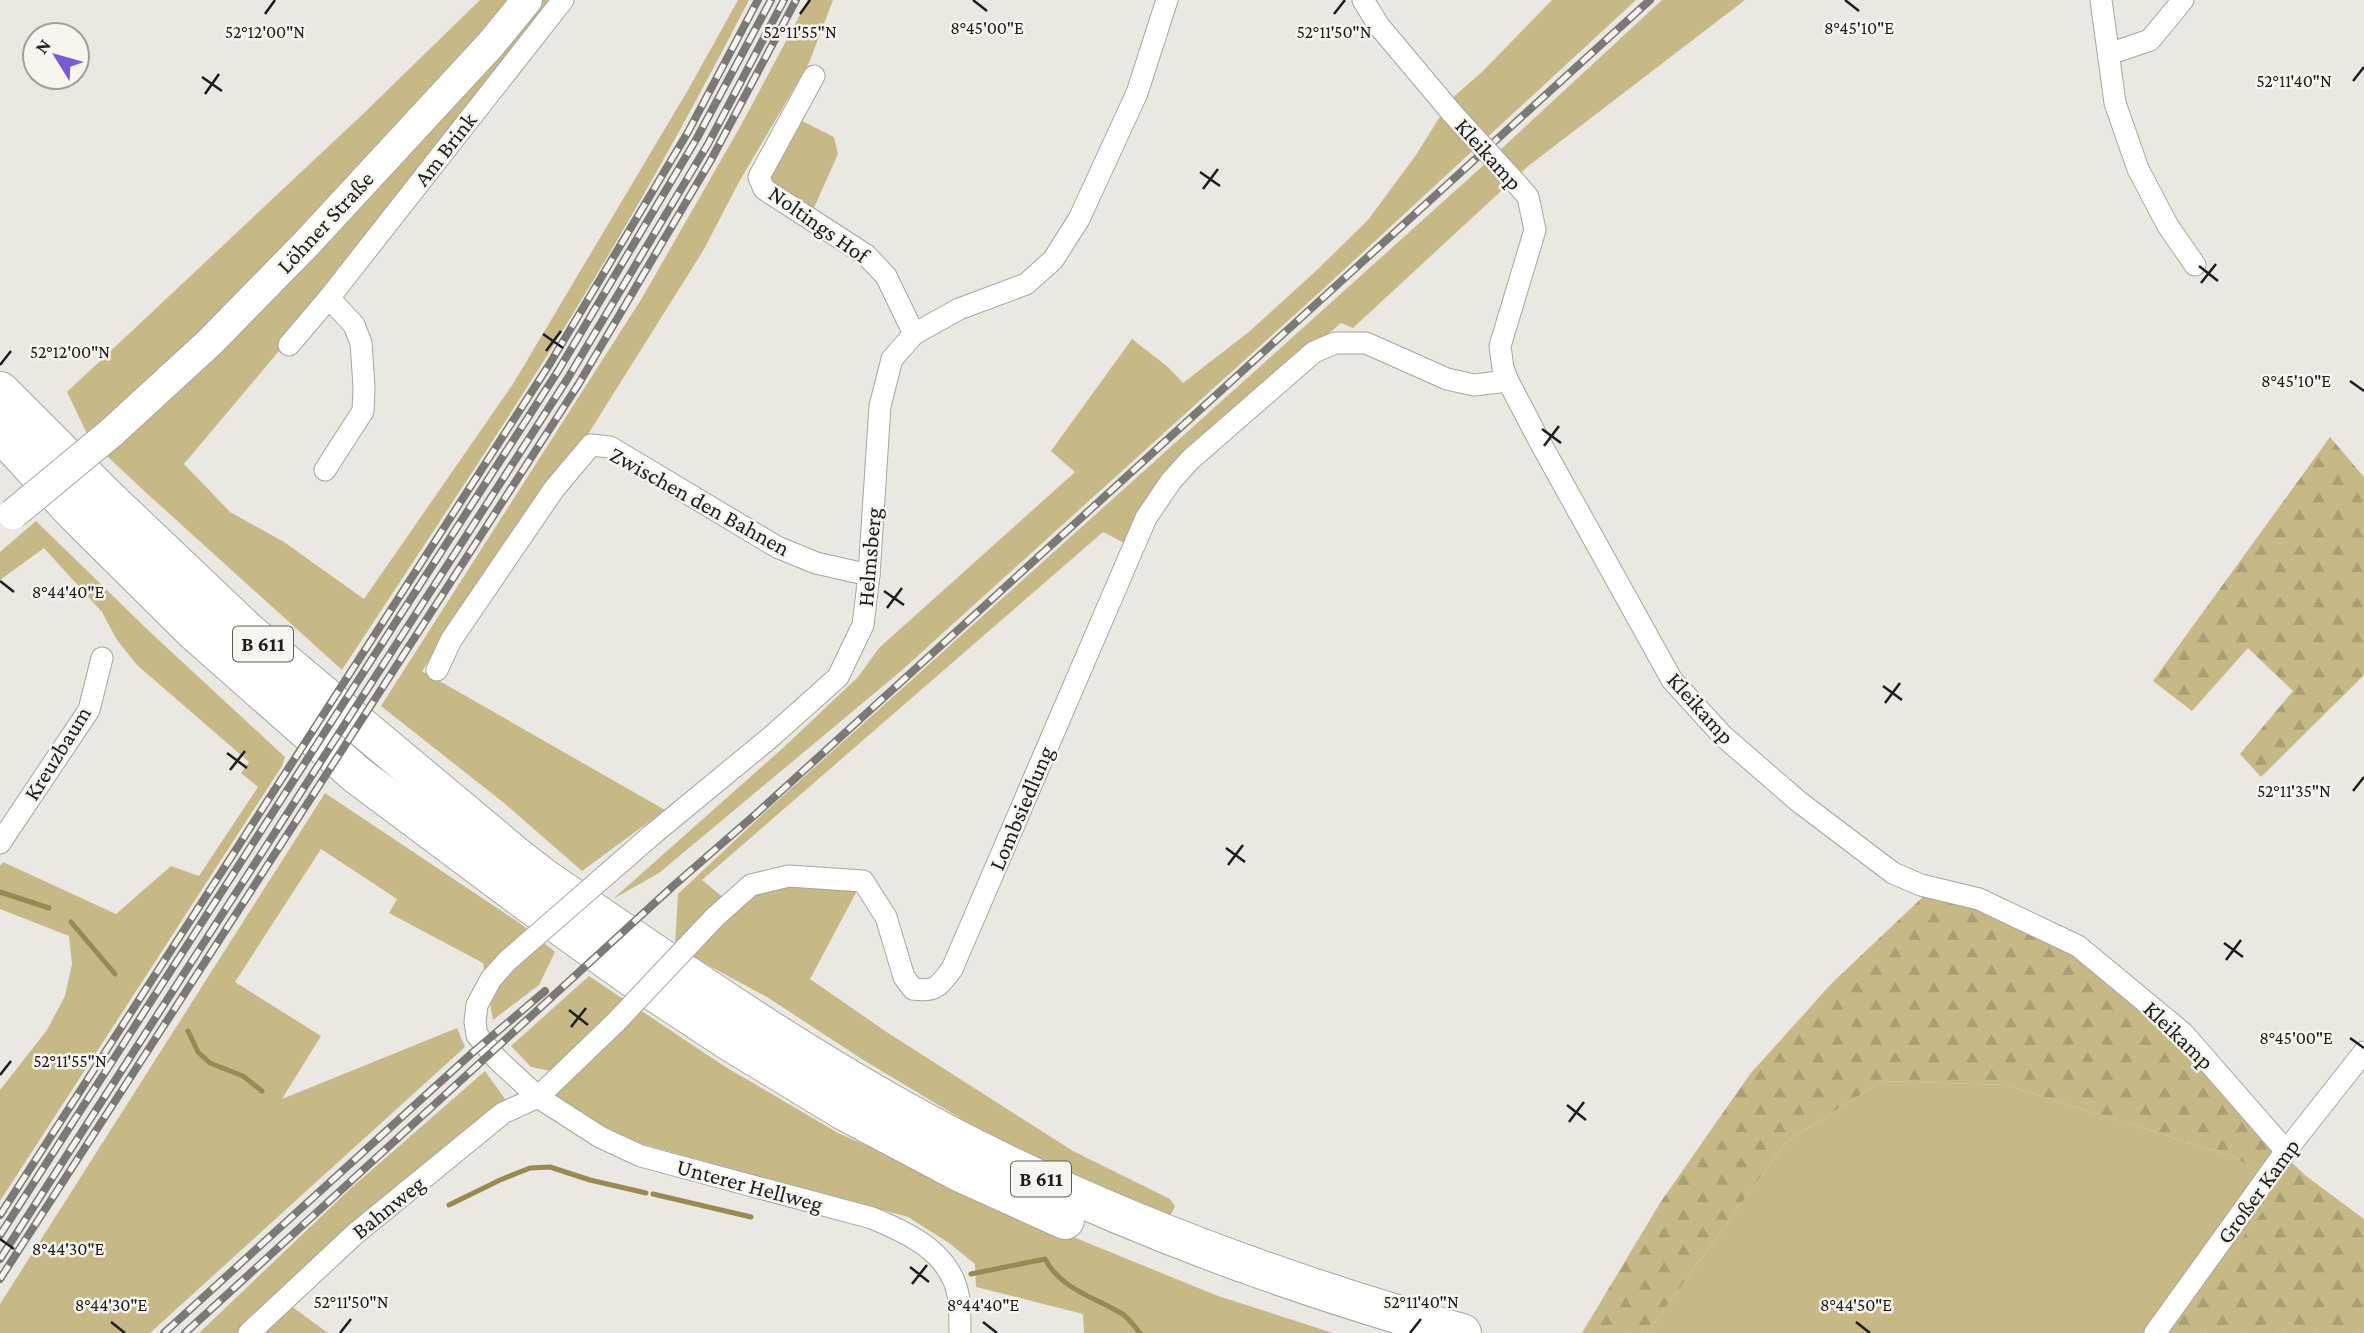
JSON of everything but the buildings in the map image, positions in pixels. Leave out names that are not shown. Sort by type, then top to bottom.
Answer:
[{"type":"highway","name":"B 611","points":[[0,391],[247,631],[517,857],[757,1022],[854,1082],[973,1147],[1089,1202],[1233,1260],[1372,1308],[1462,1333]]},
{"type":"highway","name":"B 611","points":[[0,432],[75,513],[194,631],[356,775],[609,961],[732,1043],[844,1111],[961,1173],[1085,1229],[1224,1284],[1365,1333]]},
{"type":"highway","name":"B 611","points":[[0,463],[8,472],[75,513]]},
{"type":"main road","name":"Löhner Straße","points":[[6,519],[111,433],[210,342],[306,244],[491,44],[527,0]]},
{"type":"street","name":"Am Brink","points":[[289,345],[563,0]]},
{"type":"street","name":"Helmsberg","points":[[498,1060],[477,1035],[475,1022],[477,1005],[491,979],[507,961],[838,677],[863,625],[869,575],[880,406],[892,359],[914,334],[959,309],[1026,284],[1053,260],[1079,219],[1138,93],[1167,0]]},
{"type":"street","name":"Kleikamp","points":[[1365,0],[1379,26],[1452,113],[1528,197],[1535,230],[1500,346],[1507,381],[1672,680],[1723,736],[1798,801],[1893,873],[1922,884],[1979,899],[2078,946],[2183,1033],[2286,1151]]},
{"type":"street","points":[[2101,0],[2115,103],[2138,169],[2168,226],[2195,265]]},
{"type":"street","points":[[2109,54],[2150,40],[2183,0]]},
{"type":"street","name":"Noltings Hof","points":[[814,76],[759,177],[764,189],[866,255],[880,269],[894,290],[914,334]]},
{"type":"street","points":[[325,470],[363,411],[364,386],[358,334],[354,325],[329,298]]},
{"type":"street","name":"Lombsiedlung","points":[[538,1097],[616,1022],[715,917],[751,885],[789,876],[863,881],[887,917],[904,977],[914,989],[929,991],[940,985],[952,970],[1146,518],[1171,481],[1191,459],[1314,352],[1335,343],[1366,343],[1447,379],[1474,385],[1507,381]]},
{"type":"street","name":"Zwischen den Bahnen","points":[[437,670],[458,629],[554,489],[591,445],[610,447],[778,547],[816,563],[869,575]]},
{"type":"street","name":"Kreuzbaum","points":[[0,843],[89,710],[102,658]]},
{"type":"street","name":"Großer Kamp","points":[[2155,1333],[2286,1151],[2364,1052]]},
{"type":"street","name":"Unterer Hellweg","points":[[498,1060],[538,1097],[600,1138],[641,1156],[872,1218],[903,1230],[933,1251],[949,1269],[959,1298],[960,1333]]},
{"type":"street","name":"Bahnweg","points":[[249,1333],[365,1225],[503,1114],[538,1097]]},
{"type":"green space","points":[[480,0],[554,0],[289,339],[184,464],[230,512],[284,542],[364,599],[513,384],[688,90],[738,0],[749,0],[658,169],[569,320],[342,670],[90,440],[67,392],[363,114]]},
{"type":"green space","points":[[808,0],[833,0],[809,63],[739,182],[703,251],[585,439],[549,485],[422,671],[665,810],[582,871],[504,803],[381,706],[642,298],[740,127]]},
{"type":"green space","points":[[1552,0],[1636,0],[1322,290],[901,671],[659,873],[613,899],[784,747],[858,677],[879,648],[1075,472],[1051,451],[1132,339],[1168,367],[1183,383],[1250,331],[1368,220],[1416,155],[1451,99],[1482,72]]},
{"type":"green space","points":[[1662,0],[1745,0],[1527,167],[1353,328],[1341,323],[1186,454],[1128,545],[1103,532],[702,880],[724,898],[675,945],[678,894],[765,812],[1486,163]]},
{"type":"green space","points":[[796,118],[834,137],[838,154],[813,210],[770,184],[768,171]]},
{"type":"green space","points":[[2330,437],[2364,477],[2364,675],[2261,777],[2240,754],[2293,691],[2248,648],[2192,711],[2153,681]]},
{"type":"green space","points":[[36,521],[150,632],[285,757],[282,766],[0,1201],[0,1090],[47,1030],[65,996],[72,964],[69,936],[0,909],[0,866],[3,862],[116,914],[171,866],[199,876],[258,787],[241,773],[249,762],[137,665],[117,640],[102,612],[44,548],[0,580],[0,552]]},
{"type":"green space","points":[[325,793],[521,924],[555,952],[539,985],[493,1020],[483,963],[389,913],[397,899],[321,849],[235,982],[321,1036],[282,1099],[457,1028],[465,1047],[150,1333],[0,1333],[0,1304]]},
{"type":"green space","points":[[777,886],[858,889],[810,979],[885,1031],[1073,1151],[1170,1199],[1175,1206],[1172,1213],[1165,1218],[980,1130],[865,1061],[767,997],[693,957],[746,898]]},
{"type":"green space","points":[[1927,893],[1979,902],[2073,950],[2180,1036],[2286,1157],[2306,1176],[2364,1219],[2364,1333],[2168,1333],[2281,1188],[2235,1157],[2006,1085],[1882,1081],[1786,1142],[1647,1333],[1582,1333],[1660,1203],[1750,1074],[1832,983]]},
{"type":"green space","points":[[589,976],[623,999],[607,1018],[550,1071],[531,1067],[511,1046]]},
{"type":"green space","points":[[640,1010],[724,1066],[838,1133],[1083,1241],[1218,1296],[1333,1333],[1084,1333],[1083,1314],[976,1287],[975,1264],[949,1243],[908,1217],[645,1145],[604,1128],[553,1096]]},
{"type":"green space","points":[[485,1071],[505,1099],[500,1109],[278,1295],[238,1333],[199,1333],[350,1189]]},
{"type":"green space","points":[[1882,1081],[2006,1085],[2235,1157],[2282,1188],[2168,1333],[1647,1333],[1786,1142]]},
{"type":"green space","points":[[287,1303],[328,1333],[256,1333]]},
{"type":"waterway","points":[[0,892],[49,908]]},
{"type":"waterway","points":[[71,922],[115,974]]},
{"type":"waterway","points":[[188,1031],[198,1052],[210,1063],[243,1076],[262,1091]]},
{"type":"waterway","points":[[449,1205],[530,1168],[550,1167],[646,1193]]},
{"type":"waterway","points":[[653,1194],[751,1217]]},
{"type":"waterway","points":[[971,1274],[1045,1259],[1051,1269],[1068,1285],[1124,1315],[1140,1333]]},
{"type":"railway","points":[[0,1215],[549,365],[688,132],[758,0]]},
{"type":"railway","points":[[0,1235],[558,371],[697,138],[771,0]]},
{"type":"railway","points":[[0,1259],[568,378],[708,144],[784,0]]},
{"type":"railway","points":[[0,1279],[578,385],[711,160],[796,0]]},
{"type":"railway","points":[[185,1333],[672,887],[757,813],[1650,0]]},
{"type":"railway","points":[[164,1333],[471,1054],[545,991]]}]
